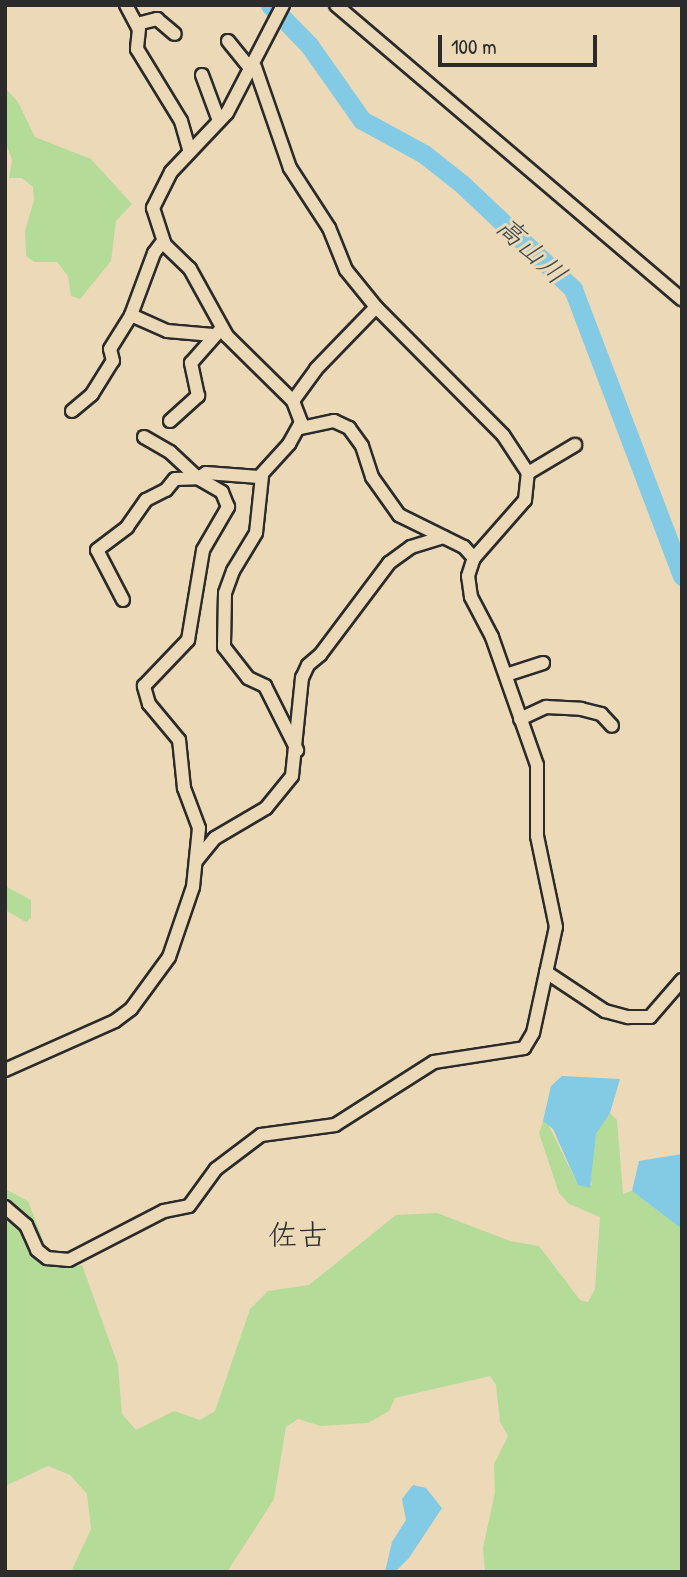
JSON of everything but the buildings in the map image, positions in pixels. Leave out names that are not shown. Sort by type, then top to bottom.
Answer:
[{"type":"street","points":[[127,5],[137,24],[137,49],[181,121],[190,152]]},
{"type":"street","points":[[283,5],[253,69],[219,121],[171,173],[153,208],[163,242],[190,269],[218,332],[293,401],[301,428]]},
{"type":"street","points":[[335,5],[682,299]]},
{"type":"street","points":[[137,24],[150,17],[175,34]]},
{"type":"street","points":[[5,1207],[26,1225],[37,1250],[47,1258],[69,1260],[164,1211],[189,1206],[216,1169],[261,1135],[335,1125],[434,1062],[524,1048],[533,1034],[546,972],[556,918],[537,836],[537,765],[506,675],[471,597],[468,576],[474,558],[525,500],[528,472],[503,435],[376,307],[346,270],[329,228],[296,181],[253,69],[228,41]]},
{"type":"street","points":[[202,75],[219,121]]},
{"type":"street","points":[[72,411],[92,394],[113,361],[110,349],[131,315],[154,253],[163,242]]},
{"type":"street","points":[[293,401],[316,369],[376,307]]},
{"type":"street","points":[[131,315],[167,331],[218,332]]},
{"type":"street","points":[[170,421],[198,396],[191,363],[218,332]]},
{"type":"street","points":[[297,750],[265,686],[248,678],[224,647],[225,593],[233,571],[256,533],[262,476],[301,428],[334,421],[349,428],[362,446],[372,477],[399,515],[444,537],[474,558]]},
{"type":"street","points":[[5,1070],[115,1021],[131,1009],[169,957],[193,887],[199,828],[184,788],[179,740],[149,704],[145,686],[188,639],[203,550],[228,507],[222,492],[198,478],[170,452],[144,437]]},
{"type":"street","points":[[528,472],[575,445]]},
{"type":"street","points":[[123,600],[97,550],[127,527],[146,500],[166,490],[175,479],[198,478],[206,473],[262,476]]},
{"type":"street","points":[[195,864],[208,844],[266,808],[292,776],[297,750],[302,678],[308,665],[328,646],[389,563],[411,547],[444,537]]},
{"type":"street","points":[[506,675],[543,663]]},
{"type":"street","points":[[520,719],[539,709],[581,709],[601,714],[612,726]]},
{"type":"street","points":[[546,972],[605,1011],[628,1017],[650,1017],[682,979]]},
{"type":"green space","points":[[5,88],[18,102],[35,137],[91,159],[132,204],[116,221],[111,261],[80,299],[71,296],[68,276],[57,262],[34,262],[26,256],[25,231],[34,200],[33,187],[22,178],[9,178],[12,160],[5,141]]},
{"type":"green space","points":[[5,886],[31,900],[31,918],[26,922],[5,910]]},
{"type":"green space","points":[[610,1113],[617,1120],[623,1194],[632,1191],[682,1229],[682,1572],[485,1572],[483,1548],[495,1492],[494,1464],[508,1436],[500,1422],[496,1385],[490,1376],[395,1398],[389,1411],[368,1423],[321,1426],[298,1419],[286,1427],[274,1499],[227,1572],[71,1572],[91,1529],[87,1494],[70,1475],[48,1466],[5,1486],[5,1189],[28,1201],[52,1263],[64,1268],[82,1265],[118,1365],[122,1414],[136,1430],[174,1411],[200,1420],[215,1411],[250,1309],[268,1291],[309,1285],[396,1215],[437,1213],[510,1241],[539,1246],[580,1300],[588,1302],[595,1289],[600,1217],[569,1204],[559,1193],[539,1133],[543,1121],[548,1124],[578,1185],[592,1185],[589,1174],[596,1134]]},
{"type":"water","points":[[562,1076],[620,1079],[610,1113],[596,1134],[590,1188],[578,1185],[553,1129],[543,1121],[551,1086]]},
{"type":"water","points":[[682,1154],[682,1229],[632,1191],[639,1161]]},
{"type":"water","points":[[413,1485],[426,1488],[442,1508],[409,1558],[395,1572],[385,1572],[392,1542],[406,1520],[402,1499]]},
{"type":"waterway","name":"高山川","points":[[270,5],[309,45],[362,120],[424,154],[462,184],[573,289],[682,576]]},
{"type":"district","name":"佐古","points":[[298,1234]]}]
